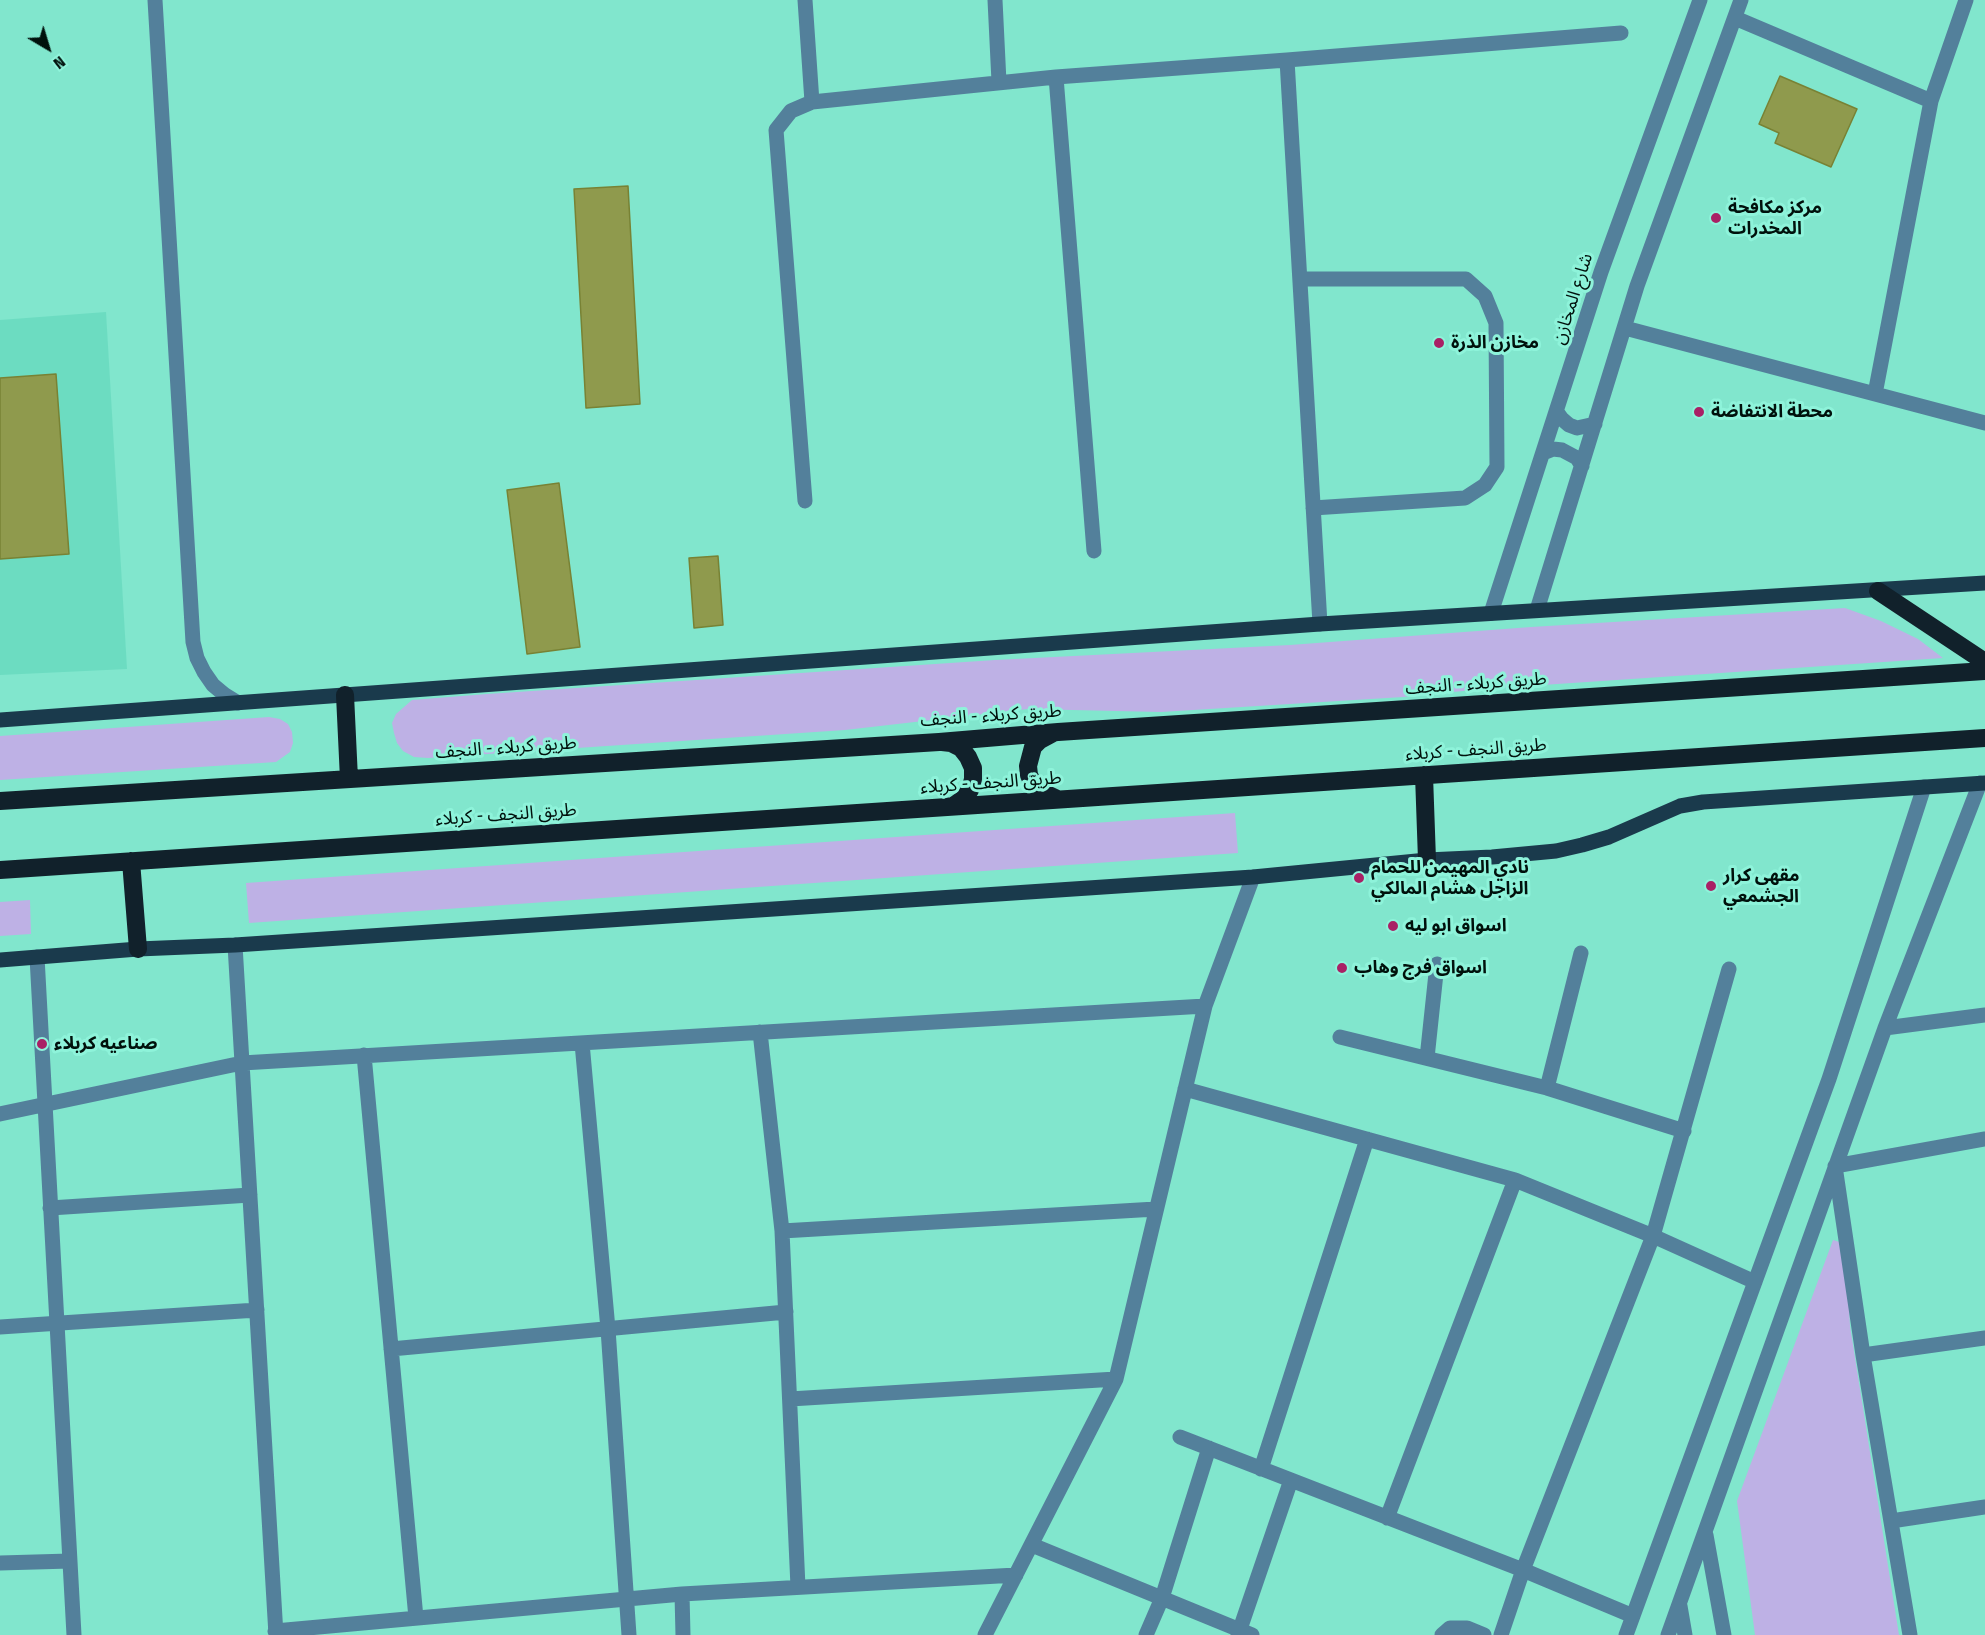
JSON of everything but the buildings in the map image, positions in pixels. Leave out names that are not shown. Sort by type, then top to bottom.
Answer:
[{"type":"highway","points":[[1878,591],[1985,662]]},
{"type":"highway","name":"طريق كربلاء - النجف","points":[[0,801],[939,742],[1058,732],[1985,671]]},
{"type":"highway","points":[[345,695],[349,779]]},
{"type":"highway","points":[[1058,732],[1048,734],[1033,747],[1028,765],[1029,775],[1040,791],[1058,799]]},
{"type":"highway","name":"طريق النجف - كربلاء","points":[[0,870],[1985,738]]},
{"type":"highway","points":[[939,742],[951,743],[961,748],[968,757],[973,779],[970,790],[963,799],[953,806],[942,808]]},
{"type":"highway","points":[[1424,774],[1427,860]]},
{"type":"highway","points":[[131,861],[138,949]]},
{"type":"main road","points":[[0,720],[1320,624],[1985,583]]},
{"type":"main road","points":[[0,960],[138,949],[235,945],[1253,877],[1427,860],[1515,855],[1582,845],[1609,837],[1680,806],[1703,802],[1982,783]]},
{"type":"street","points":[[155,0],[193,642],[197,658],[213,685],[238,704]]},
{"type":"street","points":[[805,0],[812,102]]},
{"type":"street","points":[[995,0],[999,82]]},
{"type":"street","name":"شارع المخازن","points":[[1491,613],[1601,272],[1700,0]]},
{"type":"street","points":[[1538,610],[1637,286],[1741,0]]},
{"type":"street","points":[[1875,394],[1931,101],[1966,0]]},
{"type":"street","points":[[1735,18],[1931,101]]},
{"type":"street","points":[[805,501],[776,130],[791,111],[812,102],[1056,76],[1621,33]]},
{"type":"street","points":[[1287,60],[1320,624]]},
{"type":"street","points":[[1056,76],[1094,551]]},
{"type":"street","points":[[1300,279],[1466,279],[1485,296],[1496,323],[1497,467],[1485,485],[1465,498],[1313,508]]},
{"type":"street","points":[[1625,328],[1985,423]]},
{"type":"street","points":[[1557,412],[1569,425],[1577,428],[1595,424]]},
{"type":"street","points":[[1544,453],[1553,449],[1562,450],[1577,458],[1582,466]]},
{"type":"street","points":[[1668,1635],[1885,1028],[1982,783]]},
{"type":"street","points":[[1626,1635],[1829,1079],[1924,787]]},
{"type":"street","points":[[985,1635],[1116,1378],[1205,1006],[1253,877]]},
{"type":"street","points":[[235,945],[275,1633],[682,1594],[1016,1575]]},
{"type":"street","points":[[1547,1088],[1581,953]]},
{"type":"street","points":[[37,957],[74,1635]]},
{"type":"street","points":[[1427,1058],[1437,964]]},
{"type":"street","points":[[1501,1635],[1523,1570],[1653,1236],[1729,969]]},
{"type":"street","points":[[0,1114],[242,1063],[1205,1006]]},
{"type":"street","points":[[1885,1028],[1985,1015]]},
{"type":"street","points":[[760,1032],[782,1231],[798,1587]]},
{"type":"street","points":[[1340,1038],[1547,1088],[1684,1131]]},
{"type":"street","points":[[582,1042],[608,1329],[629,1635]]},
{"type":"street","points":[[364,1056],[416,1618]]},
{"type":"street","points":[[1185,1089],[1515,1180],[1653,1236],[1755,1282]]},
{"type":"street","points":[[1261,1469],[1367,1139]]},
{"type":"street","points":[[1835,1166],[1985,1139]]},
{"type":"street","points":[[1835,1166],[1863,1355],[1910,1635]]},
{"type":"street","points":[[1387,1518],[1515,1180]]},
{"type":"street","points":[[50,1208],[250,1195]]},
{"type":"street","points":[[782,1231],[1156,1209]]},
{"type":"street","points":[[0,1327],[256,1310]]},
{"type":"street","points":[[391,1348],[786,1312]]},
{"type":"street","points":[[1863,1355],[1985,1338]]},
{"type":"street","points":[[790,1399],[1116,1378]]},
{"type":"street","points":[[1180,1437],[1523,1570],[1633,1616]]},
{"type":"street","points":[[1146,1635],[1162,1598],[1209,1449]]},
{"type":"street","points":[[1032,1545],[1243,1633],[1291,1480]]},
{"type":"street","points":[[1891,1521],[1985,1507]]},
{"type":"street","points":[[1706,1533],[1724,1635]]},
{"type":"street","points":[[0,1563],[70,1561]]},
{"type":"street","points":[[682,1594],[683,1635]]},
{"type":"street","points":[[1679,1604],[1685,1635]]},
{"type":"street","points":[[1442,1635],[1450,1629],[1467,1628],[1484,1635]]},
{"type":"shaded area","points":[[106,312],[127,669],[0,675],[0,320]]},
{"type":"shaded area","points":[[1845,608],[1881,621],[1918,639],[1943,658],[1161,712],[1028,709],[845,730],[428,758],[414,757],[403,751],[397,743],[392,723],[396,714],[412,700],[487,694],[995,660],[1290,645],[1531,627]]},
{"type":"shaded area","points":[[269,717],[280,719],[288,724],[292,732],[293,743],[290,752],[276,762],[0,780],[0,736]]},
{"type":"shaded area","points":[[1235,813],[1238,853],[249,923],[246,883]]},
{"type":"shaded area","points":[[30,900],[31,934],[0,936],[0,902]]},
{"type":"shaded area","points":[[1833,1240],[1846,1244],[1850,1326],[1899,1635],[1755,1635],[1737,1501]]},
{"type":"place","name":"مركز مكافحة المخدرات","points":[[1716,218]]},
{"type":"place","name":"مخازن الذرة","points":[[1439,343]]},
{"type":"place","name":"محطة الانتفاضة","points":[[1699,412]]},
{"type":"place","name":"نادي المهيمن للحمام الزاجل هشام المالكي","points":[[1359,878]]},
{"type":"place","name":"مقهى كرار الجشمعي","points":[[1711,886]]},
{"type":"place","name":"اسواق ابو ليه","points":[[1393,926]]},
{"type":"place","name":"اسواق فرج وهاب","points":[[1342,968]]},
{"type":"place","name":"صناعيه كربلاء","points":[[42,1044]]}]
